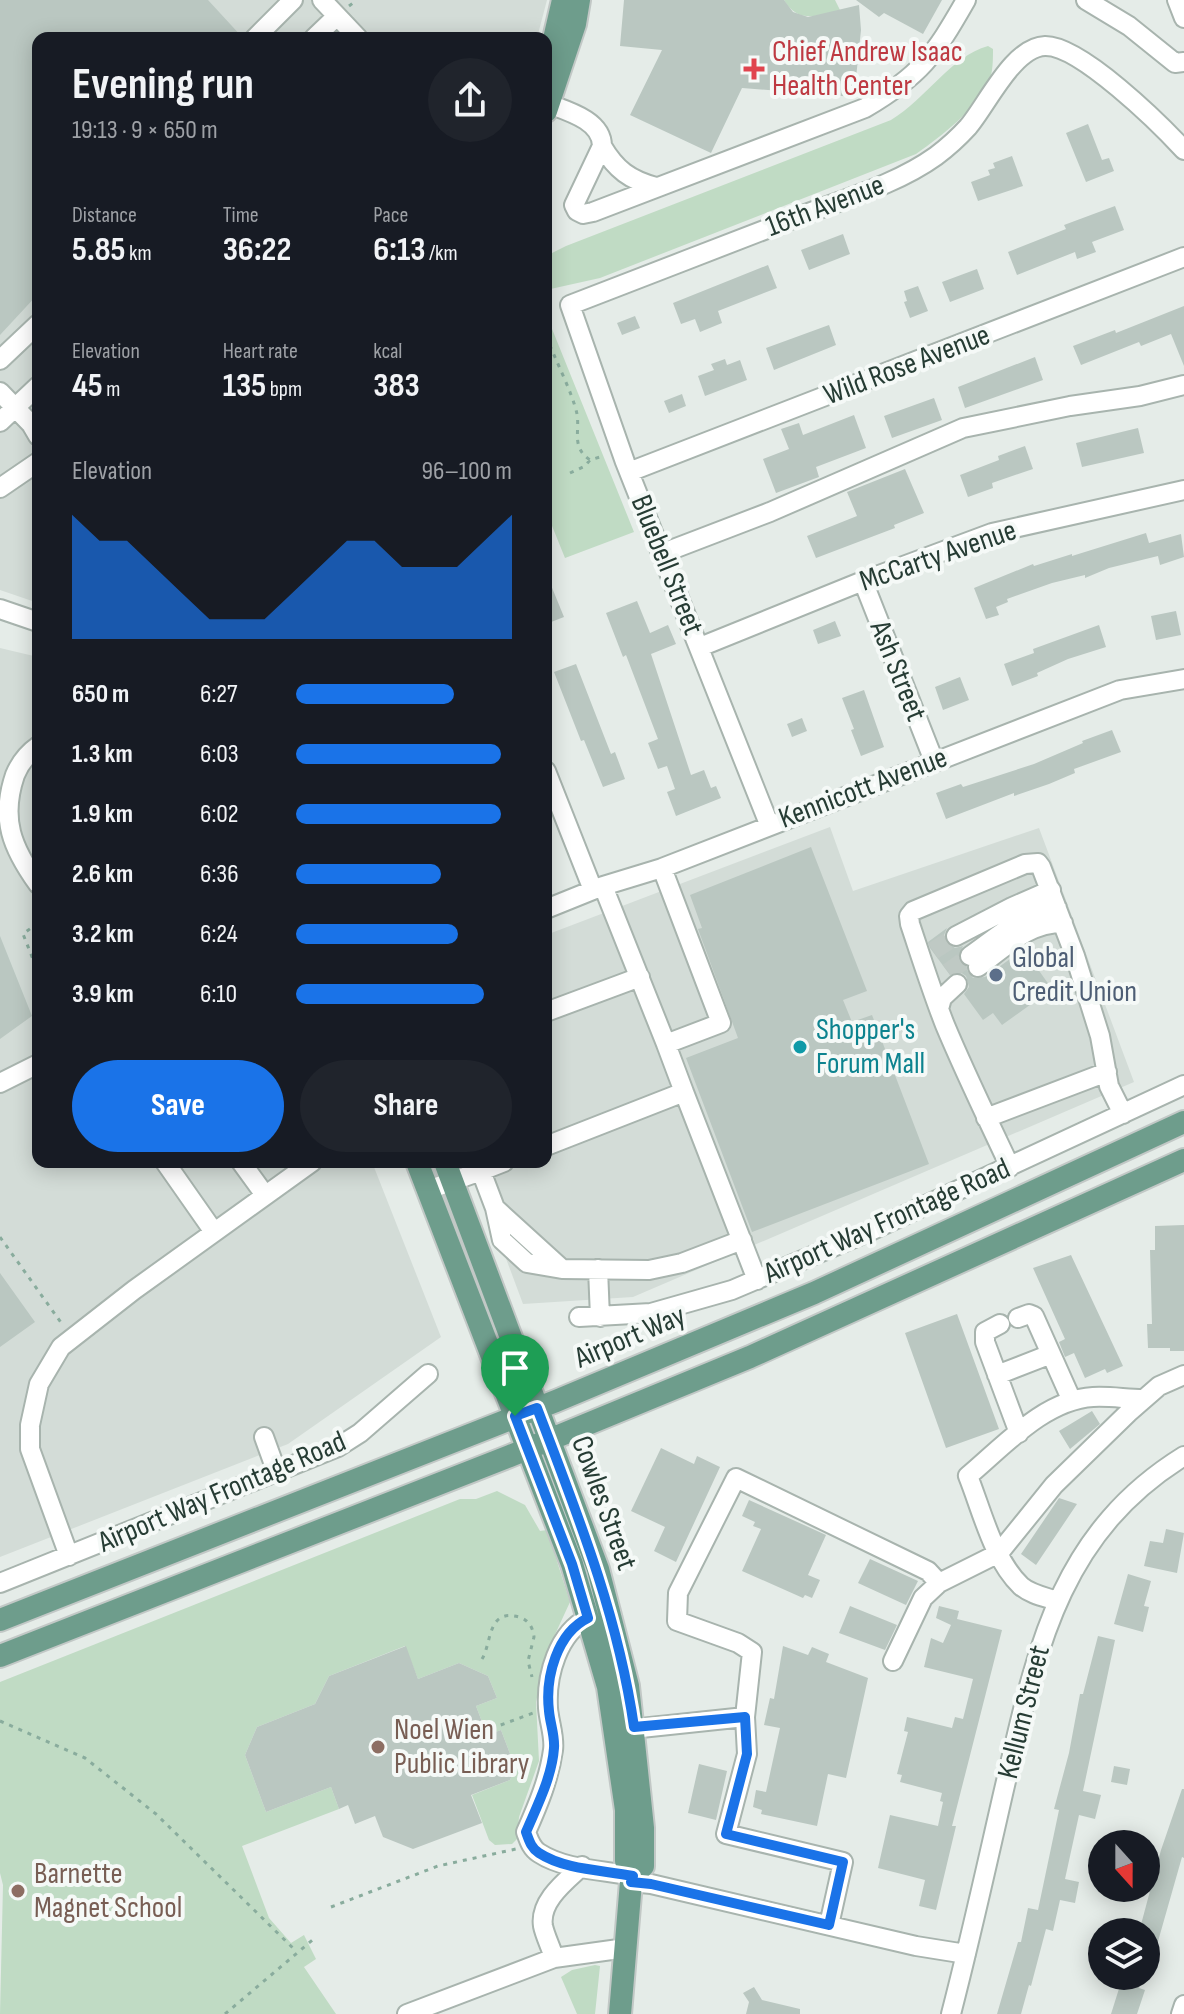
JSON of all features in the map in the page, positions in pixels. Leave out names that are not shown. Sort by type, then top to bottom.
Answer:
[{"type":"main road","points":[[552,45],[563,0]]},
{"type":"main road","points":[[552,91],[575,24],[579,0]]},
{"type":"main road","name":"Airport Way","points":[[0,1620],[537,1408],[814,1293],[1184,1122]]},
{"type":"main road","points":[[0,1656],[528,1449],[750,1357],[1184,1160]]},
{"type":"main road","name":"Cowles Street","points":[[419,1168],[572,1564],[608,1687],[624,1729]]},
{"type":"main road","name":"Cowles Street","points":[[448,1172],[598,1569],[620,1647],[624,1729],[643,1828],[620,2014]]},
{"type":"street","points":[[261,32],[293,0]]},
{"type":"street","points":[[322,0],[352,32]]},
{"type":"street","points":[[602,146],[574,205],[583,214],[865,108],[898,88],[921,69],[942,42],[966,0]]},
{"type":"street","points":[[1086,0],[1129,26],[1175,63],[1184,62]]},
{"type":"street","points":[[1177,0],[1184,18]]},
{"type":"street","points":[[320,32],[337,16]]},
{"type":"street","name":"16th Avenue","points":[[570,305],[872,188],[925,164],[952,145],[1015,62],[1029,50],[1038,47],[1059,48],[1083,60],[1149,115],[1184,150]]},
{"type":"street","points":[[552,108],[577,115],[597,129],[602,146],[621,171],[634,181],[656,187]]},
{"type":"street","name":"Wild Rose Avenue","points":[[629,472],[1184,257]]},
{"type":"street","name":"Bluebell Street","points":[[570,305],[629,472],[769,824]]},
{"type":"street","points":[[0,360],[32,330]]},
{"type":"street","points":[[663,553],[770,512],[963,428],[1184,385]]},
{"type":"street","points":[[0,392],[32,426]]},
{"type":"street","points":[[0,422],[32,392]]},
{"type":"street","points":[[0,488],[32,466]]},
{"type":"street","name":"McCarty Avenue","points":[[700,647],[992,533],[1184,490]]},
{"type":"street","name":"Ash Street","points":[[863,581],[934,761]]},
{"type":"street","points":[[0,609],[32,620]]},
{"type":"street","name":"Kennicott Avenue","points":[[552,907],[662,868],[1120,690],[1184,679]]},
{"type":"street","points":[[32,752],[19,766],[11,781],[5,817],[7,833],[16,853],[32,876]]},
{"type":"street","points":[[552,784],[640,977],[757,1280]]},
{"type":"street","points":[[1010,1167],[986,1118],[936,972],[910,924],[909,916],[913,911],[1025,864],[1038,863],[1056,906],[1100,1036],[1109,1086],[1123,1114]]},
{"type":"street","points":[[662,868],[721,1023],[666,1044]]},
{"type":"street","points":[[965,949],[1025,905],[1056,906]]},
{"type":"street","points":[[965,949],[1012,907],[1056,906]]},
{"type":"street","points":[[965,949],[1045,923],[1056,906]]},
{"type":"street","points":[[552,1010],[640,977]]},
{"type":"street","points":[[0,1083],[32,1067]]},
{"type":"street","points":[[986,1118],[1107,1072]]},
{"type":"street","name":"Airport Way Frontage Road","points":[[579,1317],[651,1313],[697,1302],[757,1280],[1184,1085]]},
{"type":"street","points":[[552,1144],[684,1092]]},
{"type":"street","points":[[169,1168],[214,1232]]},
{"type":"street","points":[[245,1168],[265,1195]]},
{"type":"street","points":[[69,1556],[30,1449],[30,1425],[39,1384],[61,1347],[303,1168]]},
{"type":"street","points":[[428,1190],[448,1172],[469,1168]]},
{"type":"street","points":[[480,1168],[495,1208],[562,1269],[649,1270],[682,1263],[742,1240]]},
{"type":"street","points":[[598,1269],[600,1317]]},
{"type":"street","points":[[1019,1433],[985,1342],[985,1332],[1029,1314],[1034,1316],[1072,1401]]},
{"type":"street","points":[[997,1375],[1051,1354]]},
{"type":"street","name":"Airport Way Frontage Road","points":[[0,1583],[338,1447],[360,1433],[428,1374]]},
{"type":"street","points":[[893,1661],[923,1598],[939,1583],[999,1553],[1019,1524],[1054,1485],[1143,1399],[1159,1386],[1184,1375]]},
{"type":"street","points":[[1057,1601],[1023,1588],[999,1553],[968,1476],[1045,1413],[1072,1401],[1092,1397],[1143,1399]]},
{"type":"street","points":[[264,1437],[277,1473]]},
{"type":"street","name":"Kellum Street","points":[[951,2014],[1019,1727],[1043,1636],[1057,1601],[1076,1566],[1104,1526],[1135,1493],[1184,1456]]},
{"type":"street","points":[[829,1925],[843,1862],[726,1834],[747,1754],[745,1717],[752,1652],[738,1643],[677,1621],[678,1593],[736,1478],[928,1571],[939,1583]]},
{"type":"street","points":[[588,1618],[574,1625],[549,1675],[548,1707],[554,1747],[542,1796],[526,1832],[531,1846],[539,1853],[569,1866],[635,1874],[651,1884],[916,1946],[966,1954]]},
{"type":"street","points":[[624,1729],[745,1717]]},
{"type":"street","points":[[554,1958],[542,1922],[548,1902],[582,1866]]},
{"type":"street","points":[[407,2014],[554,1958],[626,1948]]},
{"type":"street","points":[[1181,2014],[1184,2005]]},
{"type":"path","points":[[552,351],[577,414],[577,443],[590,460]]},
{"type":"path","points":[[570,473],[600,457]]},
{"type":"path","points":[[32,927],[23,934],[32,955]]},
{"type":"path","points":[[0,1237],[62,1324]]},
{"type":"path","points":[[482,1659],[488,1648],[488,1634],[492,1626],[501,1619],[520,1618],[527,1622],[534,1637],[528,1669],[536,1681],[549,1687]]},
{"type":"path","points":[[482,1732],[548,1707]]},
{"type":"path","points":[[0,1721],[85,1758],[156,1814],[296,1951]]},
{"type":"path","points":[[331,1907],[438,1866],[531,1846]]},
{"type":"path","points":[[225,2014],[316,1937]]},
{"type":"shaded area","points":[[0,0],[547,0],[539,32],[32,32],[32,601],[0,590]]},
{"type":"shaded area","points":[[0,648],[32,656],[32,1168],[374,1168],[441,1337],[288,1444],[0,1557]]},
{"type":"shaded area","points":[[830,827],[853,891],[1039,828],[1134,1082],[633,1297],[523,1304],[472,1168],[552,1168],[552,933]]},
{"type":"green space","points":[[784,0],[835,0],[840,10],[816,16],[802,15]]},
{"type":"green space","points":[[988,46],[993,49],[989,81],[975,103],[957,122],[916,154],[600,278],[552,289],[552,253],[891,120],[950,68]]},
{"type":"green space","points":[[552,329],[634,532],[565,558],[552,526]]},
{"type":"green space","points":[[497,1491],[525,1505],[540,1531],[547,1530],[570,1602],[546,1654],[536,1702],[539,1761],[519,1817],[517,1839],[512,1844],[495,1845],[489,1840],[472,1795],[510,1780],[515,1767],[501,1730],[478,1739],[475,1731],[484,1727],[476,1706],[497,1698],[488,1676],[459,1663],[418,1679],[405,1646],[329,1676],[315,1704],[257,1727],[245,1755],[266,1812],[331,1787],[339,1809],[242,1846],[269,1918],[291,1943],[304,1935],[316,1959],[304,1967],[336,2014],[0,2014],[3,1885],[0,1873],[0,1682],[460,1499],[476,1499]]},
{"type":"green space","points":[[600,1966],[595,2014],[577,2014],[561,1977],[572,1970]]},
{"type":"building","points":[[0,0],[208,0],[237,32],[32,32],[32,300],[0,335]]},
{"type":"building","name":"Chief Andrew Isaac Health Center","points":[[624,0],[784,0],[793,12],[808,17],[859,5],[861,30],[854,97],[742,88],[711,153],[630,115],[662,50],[620,46]]},
{"type":"building","points":[[856,0],[942,0],[923,34],[884,13],[879,17]]},
{"type":"building","points":[[1088,124],[1102,160],[1109,158],[1114,171],[1086,182],[1066,133]]},
{"type":"building","points":[[1012,156],[1023,186],[978,201],[971,182],[990,175],[988,170],[995,168],[993,163]]},
{"type":"building","points":[[1115,206],[1124,230],[1092,242],[1096,252],[1077,259],[1075,252],[1017,275],[1008,252],[1066,229],[1064,225]]},
{"type":"building","points":[[843,234],[850,254],[809,270],[801,250]]},
{"type":"building","points":[[768,265],[777,288],[718,311],[722,323],[700,332],[695,319],[681,324],[673,303]]},
{"type":"building","points":[[977,269],[984,289],[950,302],[942,282]]},
{"type":"building","points":[[918,286],[928,311],[910,318],[904,291]]},
{"type":"building","points":[[1184,306],[1184,366],[1171,334],[1141,346],[1139,342],[1081,365],[1073,346]]},
{"type":"building","points":[[635,316],[640,328],[622,335],[617,323]]},
{"type":"building","points":[[829,325],[836,345],[774,370],[766,348]]},
{"type":"building","points":[[1035,357],[1043,380],[965,408],[958,387]]},
{"type":"building","points":[[725,359],[727,365],[740,360],[747,380],[705,396],[698,376],[714,370],[711,364]]},
{"type":"building","points":[[682,394],[686,406],[669,413],[664,401]]},
{"type":"building","points":[[934,398],[942,420],[892,438],[884,416]]},
{"type":"building","points":[[854,415],[866,448],[816,467],[819,477],[776,493],[763,459],[789,449],[781,429],[799,423],[803,435]]},
{"type":"building","points":[[1138,428],[1144,453],[1082,467],[1076,443]]},
{"type":"building","points":[[1025,446],[1033,469],[992,483],[993,488],[968,497],[960,475]]},
{"type":"building","points":[[905,469],[924,513],[894,525],[895,528],[816,558],[807,536],[857,516],[847,492]]},
{"type":"building","points":[[1146,533],[1149,543],[1181,534],[1184,557],[1160,565],[1158,556],[1109,568],[1085,578],[1085,575],[1052,583],[1007,599],[1008,602],[996,607],[999,615],[986,619],[974,588],[1033,564],[1072,556]]},
{"type":"building","points":[[552,588],[564,617],[552,622]]},
{"type":"building","points":[[637,601],[650,633],[668,625],[676,644],[651,654],[691,775],[704,770],[711,788],[716,786],[721,798],[676,816],[667,792],[675,789],[667,766],[658,769],[648,743],[658,739],[626,655],[623,657],[606,613]]},
{"type":"building","points":[[1176,611],[1181,635],[1156,640],[1151,616]]},
{"type":"building","points":[[835,621],[841,636],[818,644],[813,630]]},
{"type":"building","points":[[1099,625],[1106,647],[1068,659],[1012,686],[1004,664],[1034,653],[1033,649]]},
{"type":"building","points":[[576,664],[611,754],[615,752],[625,779],[603,787],[554,672]]},
{"type":"building","points":[[960,677],[969,700],[943,710],[935,687]]},
{"type":"building","points":[[864,690],[884,747],[861,756],[842,698]]},
{"type":"building","points":[[802,718],[807,731],[792,737],[787,724]]},
{"type":"building","points":[[1112,730],[1121,752],[1074,769],[1075,773],[1049,784],[1014,796],[1014,793],[946,819],[936,793],[1034,764]]},
{"type":"building","name":"Shopper's Forum Mall","points":[[811,847],[867,991],[843,1000],[852,1022],[872,1015],[929,1164],[752,1232],[686,1058],[738,1038],[698,929],[702,928],[690,895]]},
{"type":"building","name":"Global Credit Union","points":[[947,928],[945,941],[955,948],[963,946],[958,958],[973,978],[985,977],[1032,943],[1043,959],[1035,965],[1052,989],[1002,1025],[993,1013],[983,1020],[964,994],[969,987],[966,976],[960,972],[950,975],[930,948],[928,942]]},
{"type":"building","points":[[0,936],[32,1016],[0,1039]]},
{"type":"building","points":[[1184,1225],[1184,1351],[1148,1348],[1147,1324],[1152,1324],[1150,1250],[1155,1250],[1155,1226]]},
{"type":"building","points":[[1071,1255],[1123,1366],[1107,1373],[1105,1369],[1085,1378],[1074,1353],[1065,1357],[1059,1342],[1065,1339],[1033,1268]]},
{"type":"building","points":[[0,1273],[35,1322],[0,1347]]},
{"type":"building","points":[[957,1314],[999,1429],[946,1448],[905,1333]]},
{"type":"building","points":[[1092,1411],[1100,1424],[1070,1449],[1059,1431]]},
{"type":"building","points":[[661,1448],[694,1464],[697,1456],[720,1467],[676,1562],[654,1551],[665,1527],[631,1511]]},
{"type":"building","points":[[1059,1498],[1077,1504],[1036,1565],[1021,1554]]},
{"type":"building","points":[[749,1500],[826,1535],[808,1575],[820,1580],[812,1598],[805,1595],[803,1598],[742,1571],[761,1529],[742,1516]]},
{"type":"building","points":[[1166,1529],[1184,1533],[1177,1573],[1144,1566],[1150,1541],[1163,1543]]},
{"type":"building","points":[[870,1559],[918,1581],[906,1605],[858,1583]]},
{"type":"building","points":[[1128,1574],[1151,1581],[1144,1606],[1149,1607],[1143,1632],[1114,1624]]},
{"type":"building","points":[[850,1606],[897,1625],[885,1650],[839,1633]]},
{"type":"building","points":[[939,1606],[959,1611],[957,1619],[1002,1630],[952,1826],[956,1826],[936,1910],[919,1906],[925,1880],[878,1868],[890,1815],[938,1826],[943,1802],[940,1801],[942,1793],[900,1782],[902,1775],[897,1774],[908,1732],[904,1731],[907,1717],[952,1728],[955,1717],[963,1719],[973,1679],[924,1667],[931,1638],[943,1643],[951,1625],[936,1618]]},
{"type":"building","points":[[1098,1636],[1115,1640],[1083,1791],[1101,1795],[1095,1819],[1079,1815],[1065,1879],[1079,1882],[1075,1903],[1060,1900],[1053,1931],[1046,1929],[1021,2014],[997,2014],[1018,1942],[1021,1942],[1028,1908],[1038,1910],[1059,1810],[1054,1809],[1080,1694],[1083,1694]]},
{"type":"building","name":"Noel Wien Public Library","points":[[406,1646],[418,1679],[459,1663],[488,1676],[497,1698],[476,1706],[487,1735],[501,1730],[515,1767],[510,1780],[471,1795],[482,1823],[413,1849],[383,1837],[375,1816],[355,1824],[348,1805],[339,1809],[331,1787],[266,1812],[245,1755],[257,1727],[315,1704],[329,1676]]},
{"type":"building","points":[[783,1646],[808,1655],[812,1647],[829,1654],[826,1662],[868,1678],[846,1778],[828,1774],[817,1826],[761,1814],[762,1810],[753,1807],[756,1790],[766,1792],[780,1728],[764,1725],[770,1698],[774,1699]]},
{"type":"building","points":[[699,1764],[727,1771],[716,1820],[688,1813]]},
{"type":"building","points":[[1114,1766],[1130,1769],[1127,1785],[1111,1782]]},
{"type":"building","points":[[1184,1789],[1184,1858],[1160,1934],[1160,1918],[1143,1918],[1147,1902],[1160,1902],[1161,1850]]},
{"type":"building","points":[[754,1987],[762,2000],[800,2009],[800,2014],[746,2014],[749,2002],[743,1993]]},
{"type":"building","points":[[1119,1990],[1145,1990],[1137,2014],[1111,2014]]},
{"type":"tunnel","points":[[933,951],[956,936]]},
{"type":"tunnel","points":[[948,972],[970,956]]},
{"type":"place","name":"Chief Andrew Isaac Health Center","points":[[754,69]]},
{"type":"place","name":"Global Credit Union","points":[[996,975]]},
{"type":"place","name":"Shopper's Forum Mall","points":[[800,1047]]},
{"type":"place","name":"Noel Wien Public Library","points":[[378,1747]]},
{"type":"place","name":"Barnette Magnet School","points":[[18,1891]]},
{"type":"route","points":[[537,1408],[598,1569],[620,1647],[634,1727],[745,1717],[747,1754],[726,1834],[843,1862],[829,1925],[631,1882],[633,1876],[569,1866],[539,1853],[531,1846],[526,1832],[542,1796],[554,1747],[548,1707],[549,1675],[574,1625],[588,1618],[572,1564],[515,1416],[537,1408]]}]
